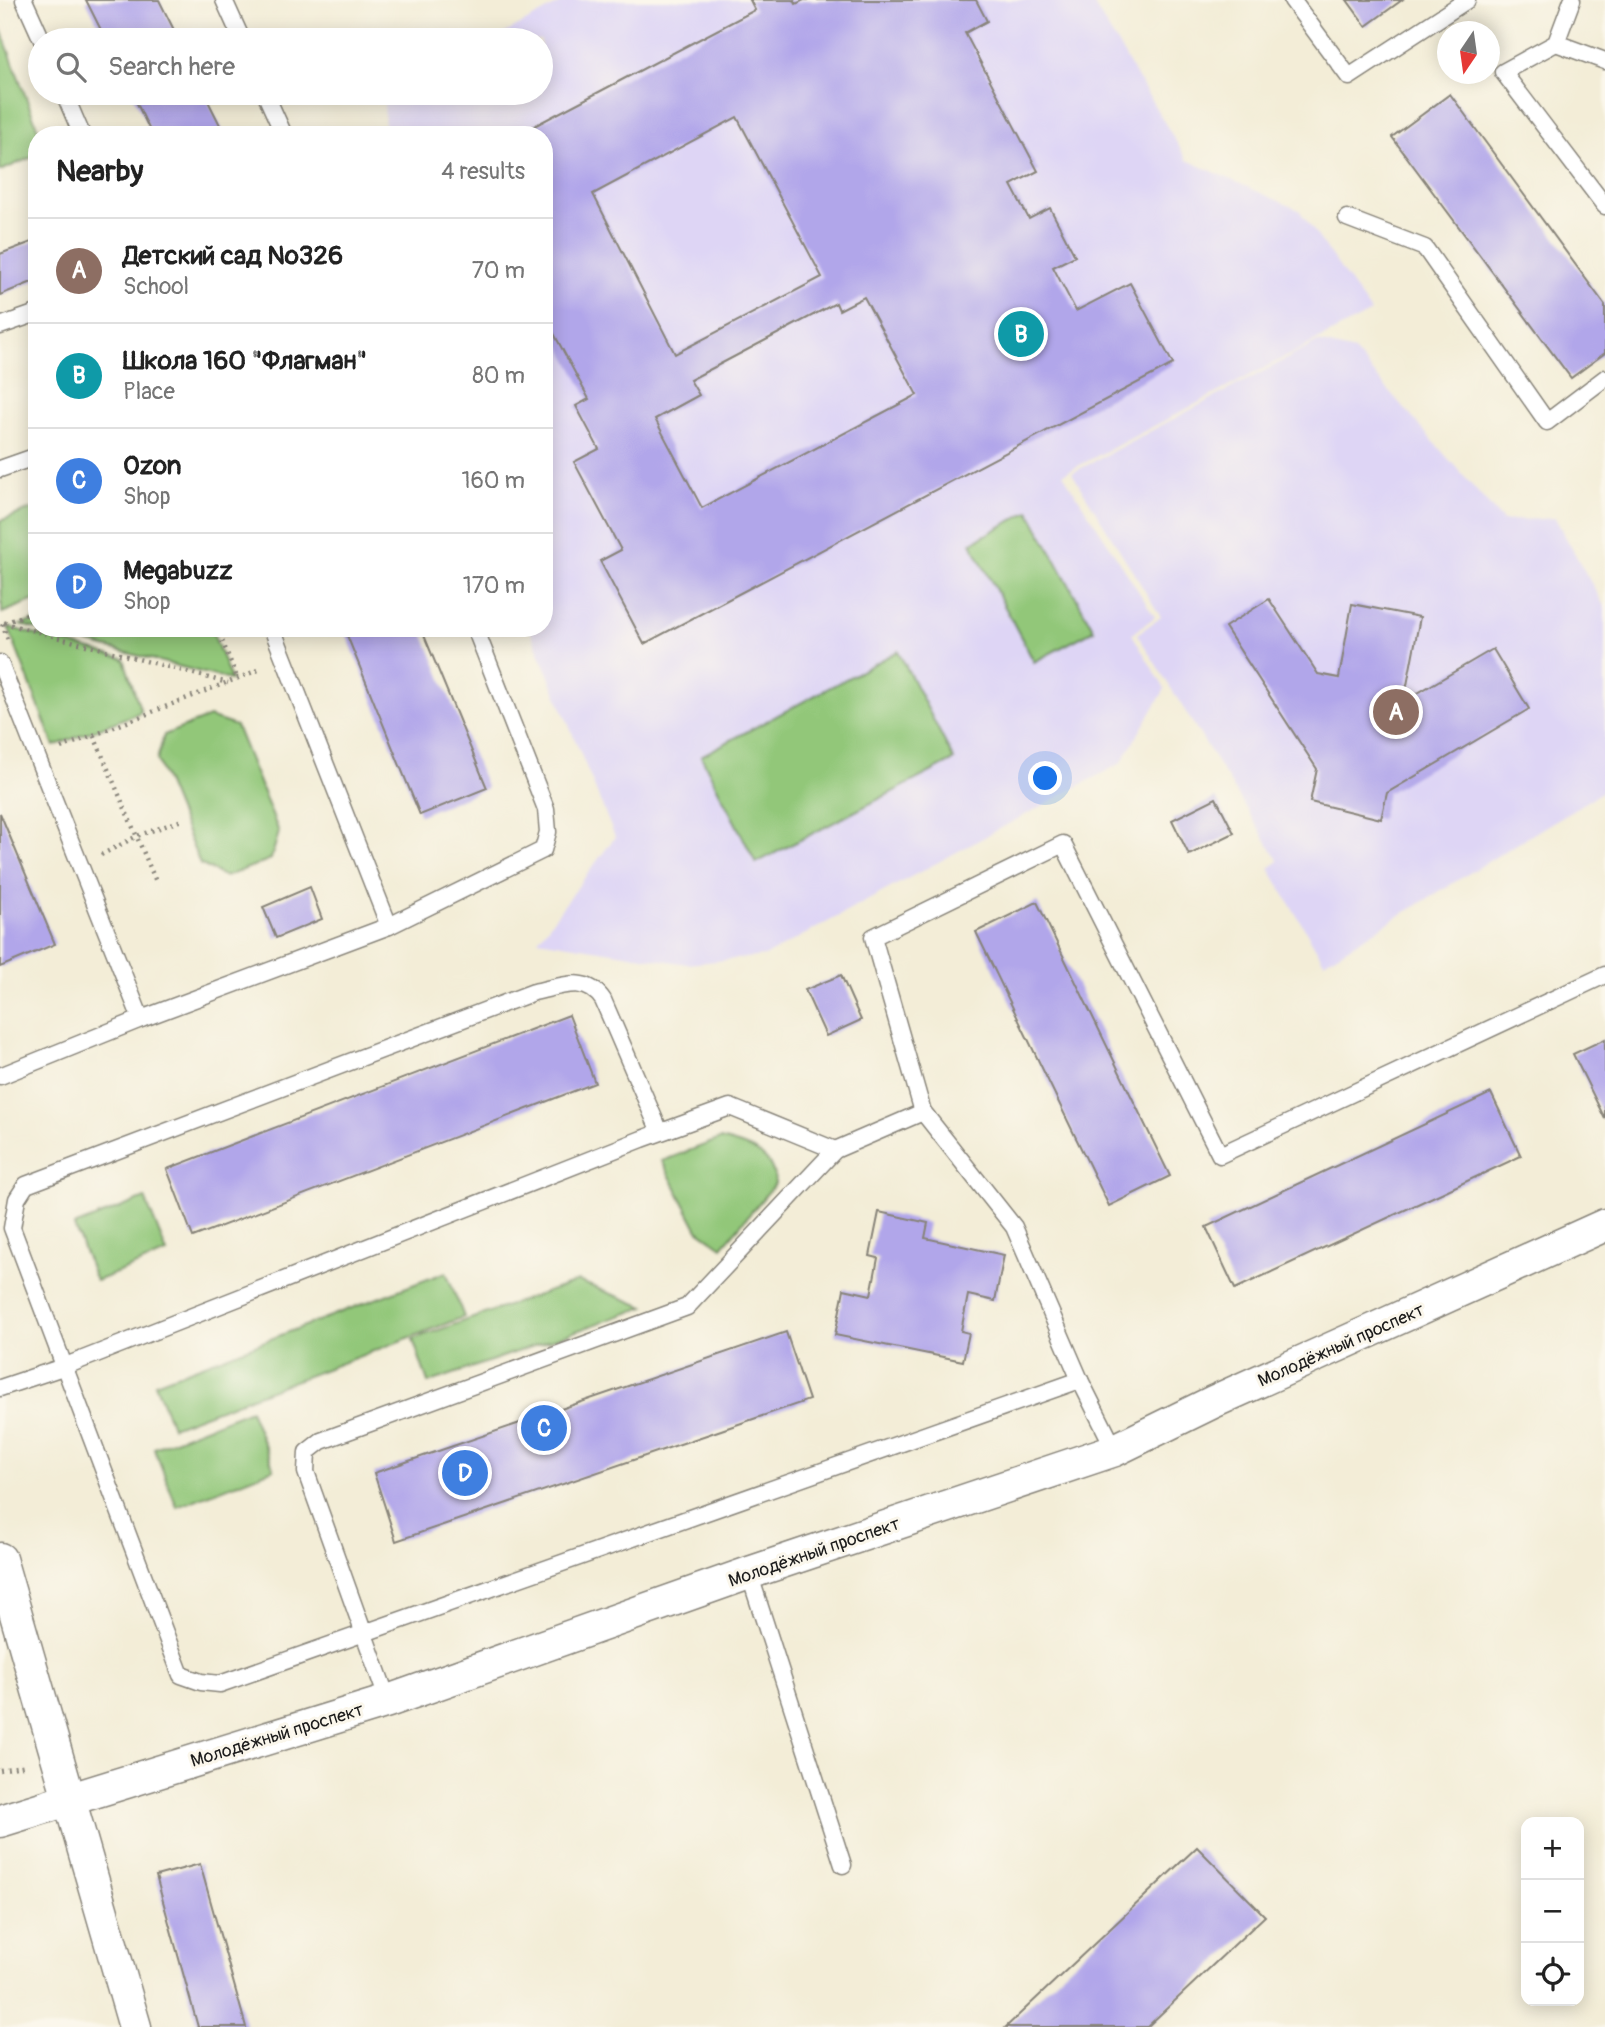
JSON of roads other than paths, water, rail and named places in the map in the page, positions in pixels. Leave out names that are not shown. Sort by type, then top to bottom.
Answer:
[{"type":"street","name":"Молодёжный проспект","points":[[0,1821],[388,1701],[749,1573],[1115,1450],[1213,1402],[1605,1225]]},
{"type":"street","points":[[0,1559],[135,2027]]},
{"type":"lane","points":[[24,0],[36,28]]},
{"type":"lane","points":[[224,0],[237,28]]},
{"type":"lane","points":[[1292,0],[1349,77],[1467,0]]},
{"type":"lane","points":[[1572,0],[1556,43],[1503,72],[1605,206]]},
{"type":"lane","points":[[1556,43],[1605,61]]},
{"type":"lane","points":[[69,105],[78,126]]},
{"type":"lane","points":[[270,105],[280,126]]},
{"type":"lane","points":[[1347,218],[1425,248],[1547,422],[1605,377]]},
{"type":"lane","points":[[0,326],[28,316]]},
{"type":"lane","points":[[0,469],[28,459]]},
{"type":"lane","points":[[276,637],[389,926]]},
{"type":"lane","points":[[0,1076],[141,1019],[389,926],[543,850],[548,832],[546,809],[479,637]]},
{"type":"lane","points":[[0,663],[141,1019]]},
{"type":"lane","points":[[1115,1450],[1080,1380],[1014,1227],[923,1112],[873,937],[1063,844],[1220,1155],[1605,975]]},
{"type":"lane","points":[[660,1132],[603,1000],[595,989],[579,983],[534,992],[26,1185],[17,1199],[12,1228],[181,1675],[201,1682],[220,1684],[1080,1380]]},
{"type":"lane","points":[[0,1388],[63,1367],[660,1132],[730,1107],[835,1150]]},
{"type":"lane","points":[[388,1701],[306,1472],[307,1452],[321,1441],[687,1307],[835,1150],[923,1112]]},
{"type":"lane","points":[[749,1573],[843,1865]]},
{"type":"place","name":"Школа 160 \"Флагман\"","points":[[1021,334]]},
{"type":"place","name":"Детский сад №326","points":[[1396,712]]},
{"type":"place","name":"Ozon","points":[[544,1428]]},
{"type":"place","name":"Megabuzz","points":[[465,1473]]}]
